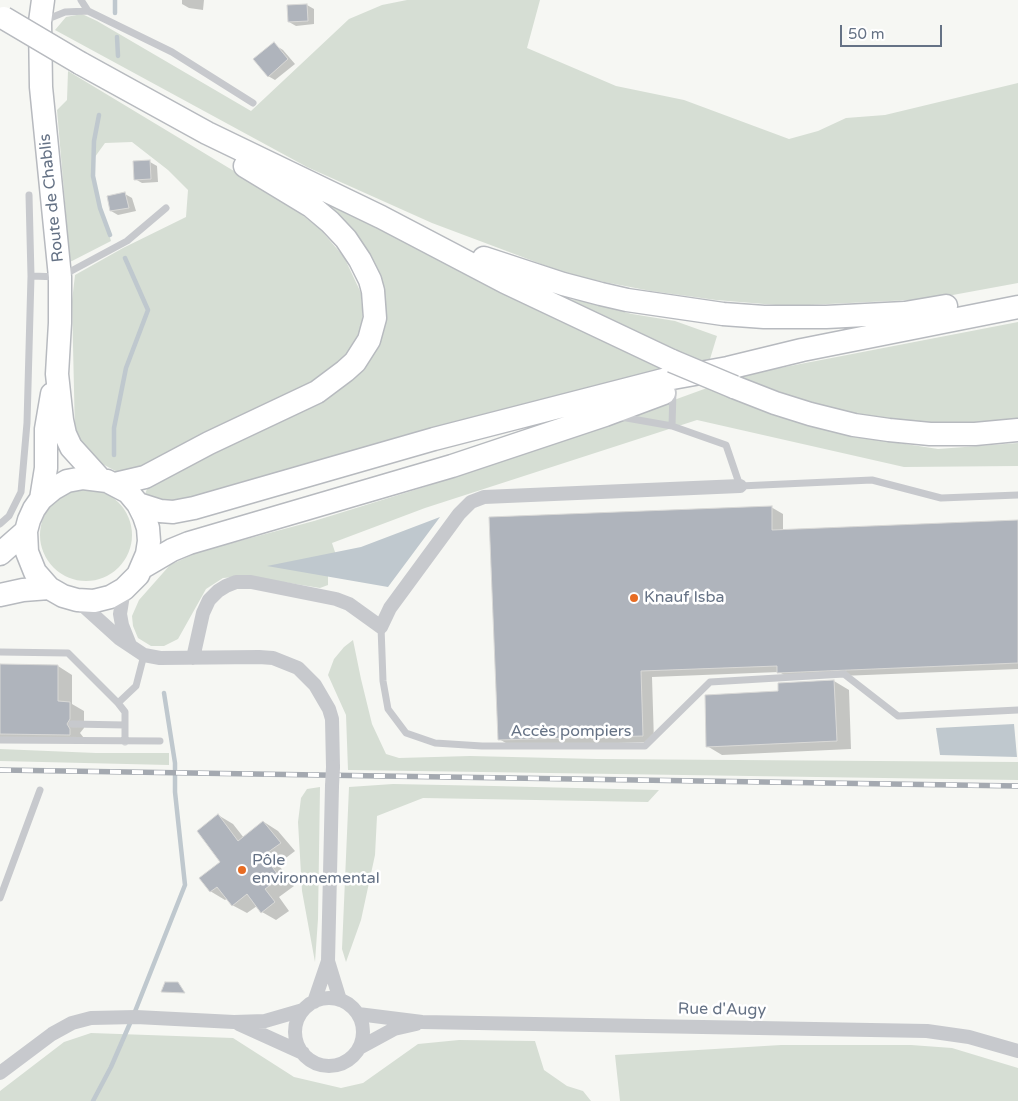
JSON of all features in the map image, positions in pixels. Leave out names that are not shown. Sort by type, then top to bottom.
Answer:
[{"type":"main road","name":"Route de Chablis","points":[[43,0],[40,22],[41,87],[60,277],[57,374]]},
{"type":"main road","points":[[2,16],[80,63],[207,133],[381,218],[505,282],[672,361],[731,378],[775,403],[854,425],[889,430],[930,434],[975,434],[1018,430]]},
{"type":"main road","points":[[57,374],[62,420],[65,434],[71,447],[107,481],[128,492],[138,504],[144,516],[149,541],[147,554],[138,575],[124,589],[110,597],[94,601],[77,600],[62,596],[49,588],[35,572],[27,552],[26,532],[34,509],[41,499],[53,488],[67,481],[83,478],[107,481],[146,476],[209,442],[317,392],[345,372],[355,362],[369,340],[375,318],[373,291],[360,260],[346,238],[311,206],[222,152],[207,133]]},
{"type":"main road","points":[[381,218],[418,228],[488,259],[563,284],[627,300],[722,314],[773,317],[905,313],[1018,293]]},
{"type":"main road","points":[[143,566],[189,543],[452,466],[605,415],[672,390],[731,378],[802,350],[1018,307]]},
{"type":"main road","points":[[41,499],[46,468],[48,410],[57,374]]},
{"type":"main road","points":[[138,504],[166,512],[194,508],[434,439],[668,379],[731,378]]},
{"type":"main road","points":[[0,554],[26,532]]},
{"type":"main road","points":[[0,595],[23,590],[49,588]]},
{"type":"street","points":[[193,658],[203,612],[209,600],[218,591],[236,582],[251,582],[336,598],[381,627],[396,600],[459,514],[471,502],[484,497],[740,486]]},
{"type":"street","points":[[124,589],[120,614],[130,645]]},
{"type":"street","points":[[77,600],[120,639],[144,655],[160,658],[273,658],[298,668],[315,685],[329,709],[332,719],[333,766],[328,962],[340,1000]]},
{"type":"street","points":[[0,1073],[52,1034],[72,1023],[91,1018],[132,1017],[234,1022],[265,1021],[309,1006],[323,999],[340,1000],[350,1005],[362,1022],[363,1030],[359,1048],[344,1063],[333,1066],[322,1065],[312,1061],[303,1053],[297,1043],[298,1020],[309,1006],[328,962]]},
{"type":"street","name":"Rue d'Augy","points":[[358,1014],[422,1022],[927,1031],[969,1037],[1018,1051]]},
{"type":"street","points":[[234,1022],[303,1053]]},
{"type":"street","name":"Rue d'Augy","points":[[359,1048],[394,1030],[422,1022]]},
{"type":"lane","points":[[81,0],[88,11]]},
{"type":"lane","points":[[40,22],[65,12],[88,11],[172,52],[253,103]]},
{"type":"lane","points":[[0,524],[9,516],[21,492],[27,423],[31,276],[29,195]]},
{"type":"lane","points":[[31,276],[60,277],[127,241],[166,208]]},
{"type":"lane","points":[[672,390],[672,426]]},
{"type":"lane","points":[[605,415],[672,426],[726,445],[740,486],[872,480],[941,498],[1018,495]]},
{"type":"lane","name":"Accès pompiers","points":[[381,627],[383,681],[388,709],[406,733],[435,744],[482,746],[645,746],[710,682],[844,674],[898,716],[1018,710]]},
{"type":"lane","points":[[0,652],[68,653],[125,712],[126,742]]},
{"type":"lane","points":[[118,703],[136,686],[144,655]]},
{"type":"lane","points":[[72,724],[125,725]]},
{"type":"lane","points":[[0,740],[160,741]]},
{"type":"lane","points":[[0,898],[40,790]]},
{"type":"shaded area","points":[[407,0],[540,0],[527,48],[616,86],[684,100],[789,139],[818,131],[846,118],[885,115],[1018,83],[1018,283],[931,299],[788,306],[716,300],[651,291],[573,276],[432,223],[307,167],[55,30],[66,17],[82,14],[251,111],[349,19],[382,5]]},
{"type":"shaded area","points":[[68,71],[287,203],[320,229],[344,257],[361,293],[363,322],[353,347],[341,364],[313,388],[123,475],[93,459],[75,434],[72,301],[75,275],[123,248],[186,217],[188,190],[168,170],[132,142],[105,143],[92,161],[99,200],[111,241],[70,262],[57,110],[67,100]]},
{"type":"shaded area","points":[[291,186],[673,371],[183,502],[162,504],[145,494],[149,484],[297,414],[344,385],[381,295]]},
{"type":"shaded area","points":[[558,297],[587,302],[632,314],[675,321],[717,336],[710,359],[698,362]]},
{"type":"shaded area","points":[[1018,322],[1018,423],[896,425],[829,410],[733,377]]},
{"type":"shaded area","points":[[707,388],[847,435],[938,449],[1018,443],[1018,466],[904,467],[697,420],[425,508],[332,543],[339,564],[328,565],[328,585],[320,588],[246,576],[223,578],[206,589],[178,639],[164,646],[151,646],[138,638],[133,626],[132,616],[139,600],[170,565],[198,552],[314,521],[421,488],[575,436]]},
{"type":"shaded area","points":[[86,489],[104,493],[118,503],[128,517],[132,535],[128,553],[118,567],[104,577],[86,581],[68,577],[54,567],[44,553],[40,535],[44,517],[54,503],[68,493]]},
{"type":"shaded area","points":[[440,517],[388,587],[267,566],[361,547]]},
{"type":"shaded area","points":[[353,640],[372,724],[386,754],[399,758],[470,756],[597,759],[1018,762],[1018,780],[348,770],[346,715],[328,675],[334,659]]},
{"type":"shaded area","points":[[1014,724],[1017,757],[940,755],[936,728]]},
{"type":"shaded area","points":[[0,749],[96,753],[169,753],[169,765],[0,761]]},
{"type":"shaded area","points":[[393,784],[659,790],[648,802],[423,798],[377,816],[375,855],[361,920],[346,962],[342,949],[349,787]]},
{"type":"shaded area","points":[[320,787],[318,919],[315,962],[302,891],[298,822],[301,798],[307,789]]},
{"type":"shaded area","points":[[91,1033],[233,1038],[294,1077],[341,1088],[363,1083],[418,1044],[459,1040],[535,1041],[544,1070],[567,1086],[583,1091],[591,1101],[0,1101],[0,1091],[64,1042]]},
{"type":"shaded area","points":[[781,1045],[911,1045],[952,1048],[1018,1068],[1018,1101],[620,1101],[615,1055]]},
{"type":"building","points":[[307,4],[308,21],[288,22],[287,5]]},
{"type":"building","points":[[274,42],[288,59],[268,77],[253,59]]},
{"type":"building","points":[[150,160],[151,179],[134,180],[133,161]]},
{"type":"building","points":[[125,192],[129,208],[110,211],[107,196]]},
{"type":"building","points":[[772,506],[772,530],[1018,520],[1018,663],[777,673],[777,666],[641,671],[643,736],[498,740],[489,517]]},
{"type":"building","points":[[0,664],[58,665],[58,701],[70,702],[70,719],[67,724],[70,729],[70,735],[0,734]]},
{"type":"building","points":[[834,680],[837,741],[706,747],[705,695],[778,691],[778,683]]},
{"type":"building","name":"Pôle environnemental","points":[[218,814],[238,841],[263,821],[281,843],[264,855],[280,878],[265,889],[275,902],[261,913],[247,894],[232,906],[217,887],[210,892],[199,878],[220,862],[197,831]]},
{"type":"building","points":[[165,982],[178,982],[185,993],[161,992]]},
{"type":"waterway","points":[[115,0],[115,13]]},
{"type":"waterway","points":[[117,37],[118,56]]},
{"type":"waterway","points":[[99,115],[94,141],[93,176],[100,208],[110,235]]},
{"type":"waterway","points":[[114,455],[114,428],[126,368],[148,310],[125,258]]},
{"type":"waterway","points":[[134,1014],[185,885],[175,792],[175,763],[164,693]]},
{"type":"waterway","points":[[93,1101],[111,1067],[131,1021]]},
{"type":"railway","points":[[0,770],[1018,786]]},
{"type":"place","name":"Knauf Isba","points":[[634,598]]},
{"type":"place","name":"Pôle environnemental","points":[[242,870]]}]
